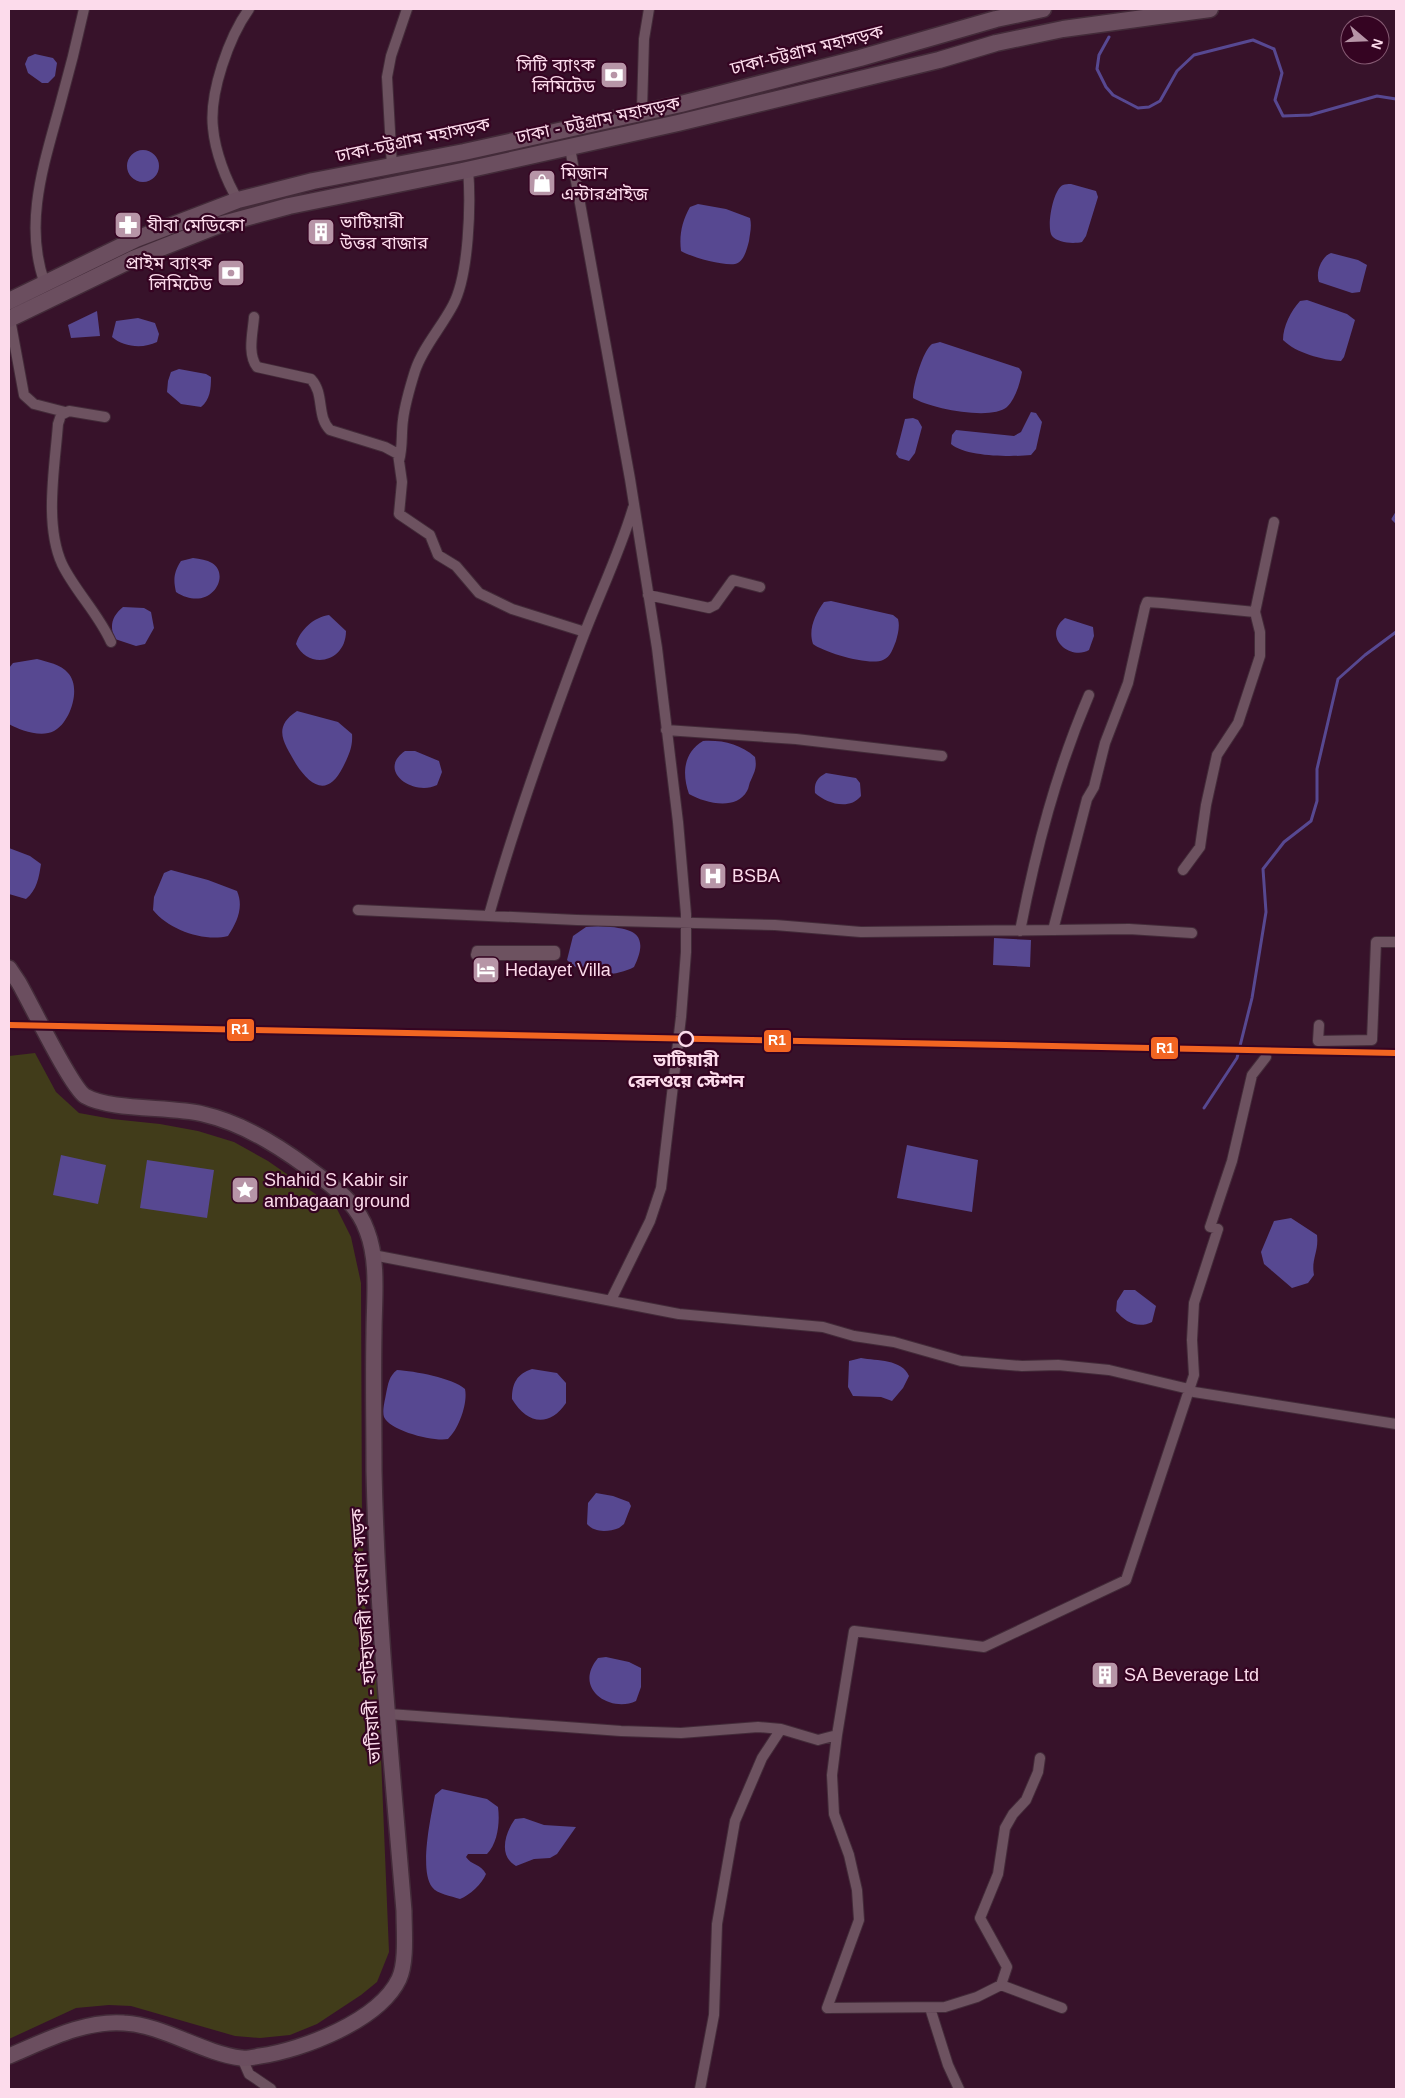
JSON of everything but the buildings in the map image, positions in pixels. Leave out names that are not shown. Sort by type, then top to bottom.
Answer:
[{"type":"highway","name":"ঢাকা-চট্টগ্রাম মহাসড়ক","points":[[9,301],[136,240],[238,200],[313,181],[575,128],[642,110],[681,104],[860,58],[988,21],[1043,9]]},
{"type":"highway","name":"ঢাকা - চট্টগ্রাম মহাসড়ক","points":[[9,319],[133,259],[235,220],[310,200],[570,148],[930,62],[996,43],[1096,23],[1210,9]]},
{"type":"main road","name":"ভাটিয়ারী - হাটহাজারী সংযোগ সড়ক","points":[[9,968],[19,982],[71,1081],[84,1096],[116,1105],[203,1114],[242,1127],[278,1147],[323,1179],[354,1205],[367,1230],[373,1255],[374,1473],[389,1714],[404,1911],[404,1949],[399,1979],[380,2002],[354,2022],[299,2048],[242,2058],[126,2023],[103,2023],[72,2030],[9,2056]]},
{"type":"street","points":[[45,284],[38,264],[34,237],[35,213],[45,161],[84,9]]},
{"type":"street","points":[[238,200],[231,188],[213,128],[214,106],[223,64],[233,38],[249,9]]},
{"type":"street","points":[[392,166],[387,77],[391,56],[407,9]]},
{"type":"street","points":[[642,110],[644,39],[648,9]]},
{"type":"street","points":[[570,148],[634,504],[660,665],[678,822],[686,923],[681,1017],[661,1188],[650,1220],[611,1300]]},
{"type":"street","points":[[399,463],[403,448],[403,420],[416,369],[428,345],[453,306],[462,280],[468,212],[468,169]]},
{"type":"street","points":[[254,317],[252,351],[253,362],[257,367],[311,379],[319,392],[324,424],[330,430],[392,449],[398,454],[402,482],[399,514],[425,530],[434,541],[438,555],[456,566],[479,593],[512,609],[585,632]]},
{"type":"street","points":[[9,319],[24,395],[34,404],[65,412],[105,416]]},
{"type":"street","points":[[65,412],[61,415],[58,424],[51,515],[53,538],[62,564],[102,622],[111,642]]},
{"type":"street","points":[[489,915],[537,765],[585,632],[613,567],[634,504]]},
{"type":"street","points":[[1183,870],[1200,847],[1206,805],[1217,755],[1238,723],[1260,656],[1260,632],[1255,612],[1274,522]]},
{"type":"street","points":[[648,595],[709,608],[715,605],[733,580],[760,587]]},
{"type":"street","points":[[1052,930],[1087,799],[1094,787],[1105,742],[1128,683],[1147,602],[1255,612]]},
{"type":"street","points":[[1020,931],[1032,867],[1046,814],[1068,743],[1089,696]]},
{"type":"street","points":[[666,730],[796,739],[942,756]]},
{"type":"street","points":[[358,910],[775,925],[861,932],[1129,929],[1192,933]]},
{"type":"street","points":[[1318,1025],[1318,1041],[1372,1040],[1376,942],[1396,942]]},
{"type":"street","points":[[477,951],[555,951],[555,956],[506,955],[476,955],[477,951]]},
{"type":"street","points":[[1062,2008],[1001,1985],[945,2007],[826,2008],[859,1920],[857,1890],[849,1855],[834,1814],[832,1775],[854,1631],[984,1647],[1126,1580],[1194,1375],[1192,1340],[1194,1303],[1218,1229],[1210,1226],[1232,1161],[1252,1075],[1266,1057]]},
{"type":"street","points":[[373,1255],[717,1319],[823,1327],[854,1336],[894,1342],[962,1360],[1022,1366],[1058,1365],[1109,1370],[1190,1389],[1194,1392],[1396,1424]]},
{"type":"street","points":[[389,1714],[505,1724],[646,1732],[681,1733],[758,1728],[781,1729],[818,1740],[837,1736]]},
{"type":"street","points":[[700,2089],[714,2015],[717,1924],[735,1822],[762,1758],[781,1729]]},
{"type":"street","points":[[1001,1985],[1007,1967],[980,1918],[998,1874],[1005,1828],[1013,1814],[1026,1800],[1038,1772],[1040,1758]]},
{"type":"street","points":[[930,2008],[948,2064],[959,2089]]},
{"type":"street","points":[[242,2058],[249,2074],[271,2089]]},
{"type":"shaded area","points":[[35,54],[53,58],[57,63],[55,76],[48,83],[42,83],[28,73],[25,64],[28,57]]},
{"type":"shaded area","points":[[143,150],[149,151],[154,155],[158,160],[158,172],[154,177],[149,181],[143,182],[137,181],[132,177],[128,172],[127,166],[128,160],[132,155],[137,151]]},
{"type":"shaded area","points":[[1071,184],[1096,191],[1098,197],[1086,236],[1082,242],[1078,243],[1058,240],[1050,232],[1051,209],[1056,194],[1063,185]]},
{"type":"shaded area","points":[[698,204],[726,209],[750,218],[751,227],[748,244],[741,261],[735,264],[715,262],[681,251],[680,239],[685,218],[690,207]]},
{"type":"shaded area","points":[[1331,253],[1358,260],[1367,265],[1360,292],[1352,293],[1319,282],[1320,265],[1325,257]]},
{"type":"shaded area","points":[[1307,300],[1347,314],[1355,320],[1344,357],[1341,361],[1310,355],[1295,349],[1283,340],[1284,329],[1294,309],[1300,301]]},
{"type":"shaded area","points":[[97,311],[100,336],[71,338],[68,325]]},
{"type":"shaded area","points":[[138,318],[155,323],[159,334],[157,342],[146,346],[133,346],[122,343],[112,337],[116,321]]},
{"type":"shaded area","points":[[940,342],[1019,368],[1022,372],[1018,386],[1007,407],[988,413],[960,412],[932,406],[913,398],[916,378],[925,354],[932,344]]},
{"type":"shaded area","points":[[179,369],[206,374],[211,377],[209,394],[201,407],[181,404],[167,392],[171,372]]},
{"type":"shaded area","points":[[1031,412],[1036,413],[1042,422],[1036,449],[1031,455],[1001,456],[978,454],[951,444],[952,435],[956,430],[1014,436],[1021,432]]},
{"type":"shaded area","points":[[913,418],[918,420],[922,427],[915,453],[909,461],[899,458],[896,454],[905,419]]},
{"type":"shaded area","points":[[193,558],[206,560],[218,569],[220,576],[218,583],[208,596],[188,598],[176,592],[174,579],[181,561]]},
{"type":"shaded area","points":[[831,601],[893,615],[898,619],[897,638],[890,655],[883,660],[877,661],[858,660],[837,655],[813,644],[811,633],[815,617],[824,602]]},
{"type":"shaded area","points":[[123,607],[144,608],[151,612],[154,628],[145,644],[136,646],[115,639],[112,630],[114,618]]},
{"type":"shaded area","points":[[329,615],[346,631],[344,642],[340,650],[333,656],[317,660],[302,652],[296,644],[308,625],[318,618]]},
{"type":"shaded area","points":[[1065,618],[1093,627],[1094,636],[1089,650],[1082,653],[1074,652],[1067,650],[1061,645],[1056,633],[1058,625]]},
{"type":"shaded area","points":[[37,659],[62,667],[72,679],[74,687],[72,705],[65,721],[54,731],[43,734],[24,731],[9,724],[9,668],[13,663]]},
{"type":"shaded area","points":[[297,711],[338,722],[352,734],[350,751],[343,767],[331,782],[325,785],[314,783],[302,772],[285,743],[282,730],[284,724]]},
{"type":"shaded area","points":[[703,741],[731,744],[755,757],[755,771],[748,790],[736,801],[728,803],[711,802],[689,794],[685,779],[686,764],[691,752]]},
{"type":"shaded area","points":[[405,751],[415,751],[439,761],[442,772],[437,785],[428,788],[418,788],[409,785],[396,774],[395,766],[397,759]]},
{"type":"shaded area","points":[[826,773],[856,778],[860,783],[861,796],[856,801],[844,804],[831,802],[820,797],[815,793],[815,786],[818,779]]},
{"type":"shaded area","points":[[9,848],[30,856],[41,864],[35,887],[26,899],[9,894]]},
{"type":"shaded area","points":[[171,870],[208,880],[237,891],[240,909],[228,936],[208,937],[188,933],[177,929],[153,910],[154,897],[164,873]]},
{"type":"shaded area","points":[[598,926],[628,930],[639,938],[639,955],[634,967],[617,973],[599,974],[581,970],[567,960],[573,936],[586,927]]},
{"type":"shaded area","points":[[994,938],[1031,940],[1030,967],[993,965]]},
{"type":"shaded area","points":[[35,1053],[56,1092],[79,1113],[198,1131],[234,1142],[268,1161],[337,1209],[351,1237],[361,1283],[362,1529],[366,1619],[378,1684],[389,1952],[377,1982],[317,2024],[290,2035],[260,2038],[235,2036],[131,2006],[109,2005],[76,2008],[9,2039],[9,1056]]},
{"type":"shaded area","points":[[907,1145],[978,1160],[972,1212],[897,1198]]},
{"type":"shaded area","points":[[61,1155],[106,1165],[98,1204],[53,1195]]},
{"type":"shaded area","points":[[147,1160],[214,1170],[207,1218],[140,1208]]},
{"type":"shaded area","points":[[1291,1218],[1317,1235],[1317,1246],[1313,1264],[1314,1275],[1308,1283],[1292,1288],[1264,1264],[1261,1252],[1274,1221]]},
{"type":"shaded area","points":[[1124,1290],[1135,1290],[1156,1306],[1152,1322],[1142,1325],[1132,1323],[1116,1311],[1117,1301]]},
{"type":"shaded area","points":[[861,1358],[888,1362],[901,1366],[906,1370],[909,1376],[903,1388],[892,1401],[881,1397],[853,1396],[848,1387],[849,1361]]},
{"type":"shaded area","points":[[532,1369],[557,1373],[566,1383],[566,1403],[559,1411],[545,1419],[538,1420],[524,1414],[512,1399],[516,1380],[519,1376]]},
{"type":"shaded area","points":[[397,1370],[443,1378],[465,1389],[466,1395],[462,1416],[456,1429],[448,1439],[433,1439],[403,1431],[388,1422],[384,1417],[383,1412],[388,1384],[392,1375]]},
{"type":"shaded area","points":[[596,1493],[613,1496],[629,1502],[631,1506],[624,1524],[619,1528],[602,1531],[594,1529],[587,1524],[588,1503]]},
{"type":"shaded area","points":[[606,1657],[629,1662],[641,1668],[641,1687],[636,1701],[616,1704],[598,1696],[592,1688],[589,1679],[591,1669],[598,1658]]},
{"type":"shaded area","points":[[442,1789],[487,1799],[498,1807],[497,1832],[491,1849],[487,1854],[468,1854],[466,1857],[486,1874],[482,1882],[475,1889],[460,1899],[434,1889],[428,1879],[426,1868],[427,1842],[435,1795]]},
{"type":"shaded area","points":[[524,1818],[544,1825],[576,1827],[557,1854],[550,1858],[534,1859],[516,1866],[510,1862],[507,1856],[505,1850],[506,1837],[515,1819]]},
{"type":"waterway","points":[[1109,37],[1099,55],[1097,69],[1106,87],[1113,95],[1138,108],[1149,107],[1160,101],[1177,71],[1194,55],[1253,40],[1274,49],[1282,73],[1275,100],[1283,116],[1310,115],[1377,96],[1396,99]]},
{"type":"waterway","points":[[1396,514],[1393,519],[1396,522]]},
{"type":"waterway","points":[[1204,1108],[1237,1058],[1252,998],[1266,912],[1263,869],[1284,842],[1311,821],[1317,801],[1317,769],[1338,679],[1365,655],[1396,632]]},
{"type":"transit line","name":"R1","points":[[9,1025],[1396,1053]]},
{"type":"place","name":"সিটি ব্যাংক লিমিটেড","points":[[614,75]]},
{"type":"place","name":"মিজান এন্টারপ্রাইজ","points":[[542,183]]},
{"type":"place","name":"যীবা মেডিকো","points":[[128,225]]},
{"type":"place","name":"ভাটিয়ারী উত্তর বাজার","points":[[321,232]]},
{"type":"place","name":"প্রাইম ব্যাংক লিমিটেড","points":[[231,273]]},
{"type":"place","name":"BSBA","points":[[713,876]]},
{"type":"place","name":"Hedayet Villa","points":[[486,970]]},
{"type":"place","name":"ভাটিয়ারী রেলওয়ে স্টেশন","points":[[686,1039]]},
{"type":"place","name":"Shahid S Kabir sir ambagaan ground","points":[[245,1190]]},
{"type":"place","name":"SA Beverage Ltd","points":[[1105,1675]]}]
